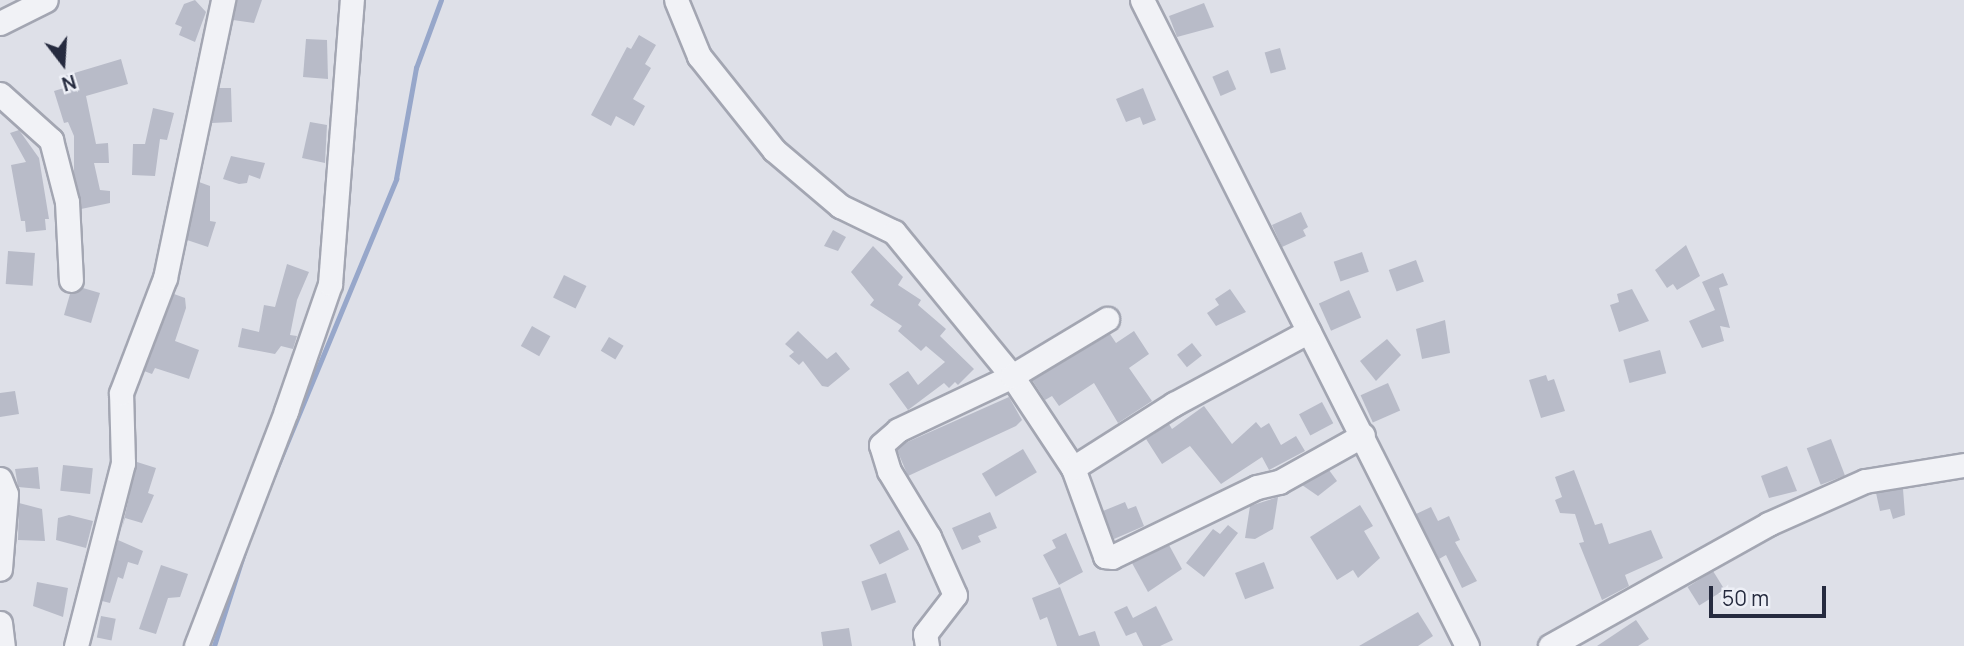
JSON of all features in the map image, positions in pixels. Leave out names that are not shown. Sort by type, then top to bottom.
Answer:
[{"type":"street","points":[[0,23],[46,0]]},
{"type":"street","points":[[76,646],[123,463],[121,393],[165,278],[223,0]]},
{"type":"street","points":[[196,646],[286,411],[330,284],[352,0]]},
{"type":"street","points":[[676,0],[699,56],[774,150],[840,206],[894,232],[1012,376],[1073,468],[1105,556],[1112,557],[1257,487],[1279,482],[1363,435]]},
{"type":"street","points":[[1142,0],[1363,435],[1464,645]]},
{"type":"street","points":[[0,94],[51,140],[66,202],[71,280]]},
{"type":"street","points":[[927,646],[925,634],[955,595],[929,537],[889,471],[881,445],[898,430],[1012,376],[1107,319]]},
{"type":"street","points":[[1073,468],[1174,404],[1309,331]]},
{"type":"street","points":[[1550,646],[1768,524],[1865,481],[1964,465]]},
{"type":"street","points":[[0,479],[6,494],[0,569]]},
{"type":"street","points":[[0,622],[3,646]]},
{"type":"building","points":[[195,0],[206,12],[195,42],[179,35],[182,27],[175,24],[184,4]]},
{"type":"building","points":[[237,0],[262,0],[254,23],[233,20]]},
{"type":"building","points":[[1204,3],[1214,27],[1177,37],[1169,16]]},
{"type":"building","points":[[639,35],[656,45],[645,64],[651,68],[633,99],[645,106],[634,126],[616,116],[611,126],[591,115],[627,47],[631,49]]},
{"type":"building","points":[[306,39],[327,40],[328,79],[303,77]]},
{"type":"building","points":[[1280,48],[1286,69],[1271,74],[1265,52]]},
{"type":"building","points":[[121,59],[128,84],[86,96],[96,144],[108,143],[109,163],[94,163],[100,190],[110,191],[110,203],[81,209],[74,175],[74,136],[68,122],[64,123],[54,91],[64,88],[61,77]]},
{"type":"building","points":[[1228,70],[1236,89],[1221,96],[1212,77]]},
{"type":"building","points":[[219,88],[231,88],[232,122],[212,123]]},
{"type":"building","points":[[1143,88],[1156,120],[1143,125],[1140,117],[1126,122],[1116,99]]},
{"type":"building","points":[[153,108],[174,113],[167,140],[160,139],[155,176],[132,175],[133,144],[145,144]]},
{"type":"building","points":[[310,122],[327,125],[325,163],[302,158]]},
{"type":"building","points":[[19,130],[39,158],[49,219],[45,219],[46,230],[26,232],[25,221],[21,221],[11,165],[26,162],[10,133]]},
{"type":"building","points":[[231,156],[265,163],[260,179],[249,175],[247,183],[239,184],[223,179]]},
{"type":"building","points":[[199,182],[210,186],[210,221],[216,222],[208,247],[187,240]]},
{"type":"building","points":[[1301,212],[1308,227],[1303,230],[1306,236],[1282,247],[1272,225]]},
{"type":"building","points":[[833,230],[846,237],[838,251],[824,246]]},
{"type":"building","points":[[1686,245],[1700,276],[1677,290],[1673,284],[1667,288],[1655,270]]},
{"type":"building","points":[[873,246],[903,277],[898,285],[921,300],[918,305],[946,329],[940,336],[974,369],[958,385],[955,382],[949,388],[944,383],[908,410],[889,384],[908,371],[918,385],[945,362],[926,346],[921,351],[898,331],[902,326],[870,305],[874,300],[851,272]]},
{"type":"building","points":[[8,251],[35,253],[33,286],[6,284]]},
{"type":"building","points":[[1362,252],[1369,272],[1340,282],[1334,262]]},
{"type":"building","points":[[1416,260],[1424,282],[1397,292],[1389,270]]},
{"type":"building","points":[[287,264],[309,272],[297,300],[290,335],[297,336],[293,349],[281,346],[275,354],[238,347],[242,328],[259,332],[264,305],[275,307]]},
{"type":"building","points":[[1723,273],[1728,285],[1719,288],[1730,328],[1720,326],[1724,341],[1702,348],[1689,321],[1715,310],[1702,282]]},
{"type":"building","points":[[564,275],[586,286],[576,308],[553,297]]},
{"type":"building","points":[[83,288],[100,293],[91,323],[64,315],[70,294]]},
{"type":"building","points":[[1230,289],[1246,312],[1216,326],[1207,313],[1219,305],[1215,299]]},
{"type":"building","points":[[1632,289],[1649,321],[1619,332],[1610,305],[1619,302],[1617,294]]},
{"type":"building","points":[[1349,290],[1361,317],[1331,331],[1319,303]]},
{"type":"building","points":[[174,294],[185,298],[186,308],[175,341],[199,350],[189,379],[155,368],[152,374],[144,371]]},
{"type":"building","points":[[1445,320],[1450,353],[1422,359],[1416,329]]},
{"type":"building","points":[[532,326],[550,336],[539,356],[521,346]]},
{"type":"building","points":[[798,331],[827,359],[836,352],[850,369],[828,387],[822,386],[803,361],[799,365],[789,356],[794,352],[785,344]]},
{"type":"building","points":[[1134,331],[1149,354],[1129,368],[1152,401],[1118,423],[1094,383],[1059,406],[1052,396],[1045,400],[1032,380],[1110,334],[1116,343]]},
{"type":"building","points":[[609,337],[624,346],[615,359],[601,351]]},
{"type":"building","points":[[1387,339],[1401,355],[1376,381],[1360,361]]},
{"type":"building","points":[[1192,343],[1202,356],[1187,367],[1177,355]]},
{"type":"building","points":[[1660,350],[1666,373],[1630,383],[1623,360]]},
{"type":"building","points":[[1546,375],[1548,381],[1554,379],[1565,411],[1541,418],[1529,380]]},
{"type":"building","points":[[1388,383],[1400,410],[1373,423],[1361,395]]},
{"type":"building","points":[[15,391],[19,414],[0,417],[0,393]]},
{"type":"building","points":[[1009,397],[1022,420],[1016,426],[908,476],[897,450],[903,444]]},
{"type":"building","points":[[1322,402],[1333,423],[1310,435],[1299,414]]},
{"type":"building","points":[[1204,406],[1232,444],[1256,422],[1261,428],[1269,423],[1281,445],[1296,436],[1305,451],[1269,470],[1262,457],[1221,484],[1190,446],[1162,464],[1146,439],[1169,424],[1172,429]]},
{"type":"building","points":[[1831,439],[1845,475],[1821,485],[1807,448]]},
{"type":"building","points":[[1023,449],[1037,472],[996,497],[982,474]]},
{"type":"building","points":[[137,462],[156,468],[148,493],[154,495],[142,523],[125,518],[122,528]]},
{"type":"building","points":[[63,465],[93,468],[90,494],[60,491]]},
{"type":"building","points":[[1787,466],[1797,491],[1769,498],[1761,476]]},
{"type":"building","points":[[38,467],[40,489],[18,487],[15,469]]},
{"type":"building","points":[[1329,470],[1337,481],[1318,496],[1302,485]]},
{"type":"building","points":[[1574,470],[1595,525],[1602,523],[1609,544],[1651,530],[1663,558],[1625,575],[1629,586],[1602,600],[1579,543],[1584,542],[1575,514],[1560,513],[1555,500],[1562,497],[1555,477]]},
{"type":"building","points":[[1903,489],[1905,515],[1893,519],[1890,509],[1880,511],[1876,493]]},
{"type":"building","points":[[1278,497],[1273,529],[1255,539],[1245,538],[1250,506]]},
{"type":"building","points":[[1125,502],[1128,509],[1136,506],[1144,526],[1114,539],[1103,511]]},
{"type":"building","points":[[19,503],[42,509],[45,541],[18,540]]},
{"type":"building","points":[[1360,505],[1373,526],[1364,531],[1380,558],[1358,578],[1353,570],[1337,580],[1310,537]]},
{"type":"building","points":[[1431,507],[1438,521],[1449,516],[1460,540],[1455,542],[1477,581],[1462,588],[1446,555],[1439,559],[1416,514]]},
{"type":"building","points":[[990,512],[997,528],[978,536],[981,542],[962,550],[952,528]]},
{"type":"building","points":[[69,515],[93,521],[86,548],[56,540],[58,518]]},
{"type":"building","points":[[1228,525],[1238,533],[1204,577],[1186,563],[1213,529],[1220,534]]},
{"type":"building","points":[[899,530],[909,550],[880,565],[870,545]]},
{"type":"building","points":[[1066,533],[1083,572],[1059,585],[1043,555],[1056,548],[1052,540]]},
{"type":"building","points":[[118,540],[143,551],[138,565],[128,562],[123,579],[118,577],[110,603],[102,601]]},
{"type":"building","points":[[1169,545],[1182,569],[1148,592],[1132,563]]},
{"type":"building","points":[[1264,562],[1274,588],[1245,599],[1235,573]]},
{"type":"building","points":[[161,565],[188,574],[180,597],[168,598],[156,634],[139,629]]},
{"type":"building","points":[[1713,571],[1725,590],[1699,606],[1688,587]]},
{"type":"building","points":[[886,573],[896,602],[872,611],[861,581]]},
{"type":"building","points":[[37,582],[68,588],[63,617],[33,606]]},
{"type":"building","points":[[1060,587],[1079,636],[1095,631],[1100,646],[1057,646],[1047,617],[1040,620],[1032,598]]},
{"type":"building","points":[[1127,606],[1133,618],[1156,606],[1173,640],[1160,646],[1143,646],[1136,632],[1126,636],[1114,612]]},
{"type":"building","points":[[1418,612],[1433,636],[1418,646],[1359,646]]},
{"type":"building","points":[[101,616],[116,619],[112,640],[97,638]]},
{"type":"building","points":[[1636,620],[1649,639],[1638,646],[1597,646]]},
{"type":"building","points":[[849,628],[852,646],[823,646],[821,632]]},
{"type":"waterway","points":[[265,496],[396,179],[416,68],[441,0]]},
{"type":"waterway","points":[[214,646],[247,543]]}]
